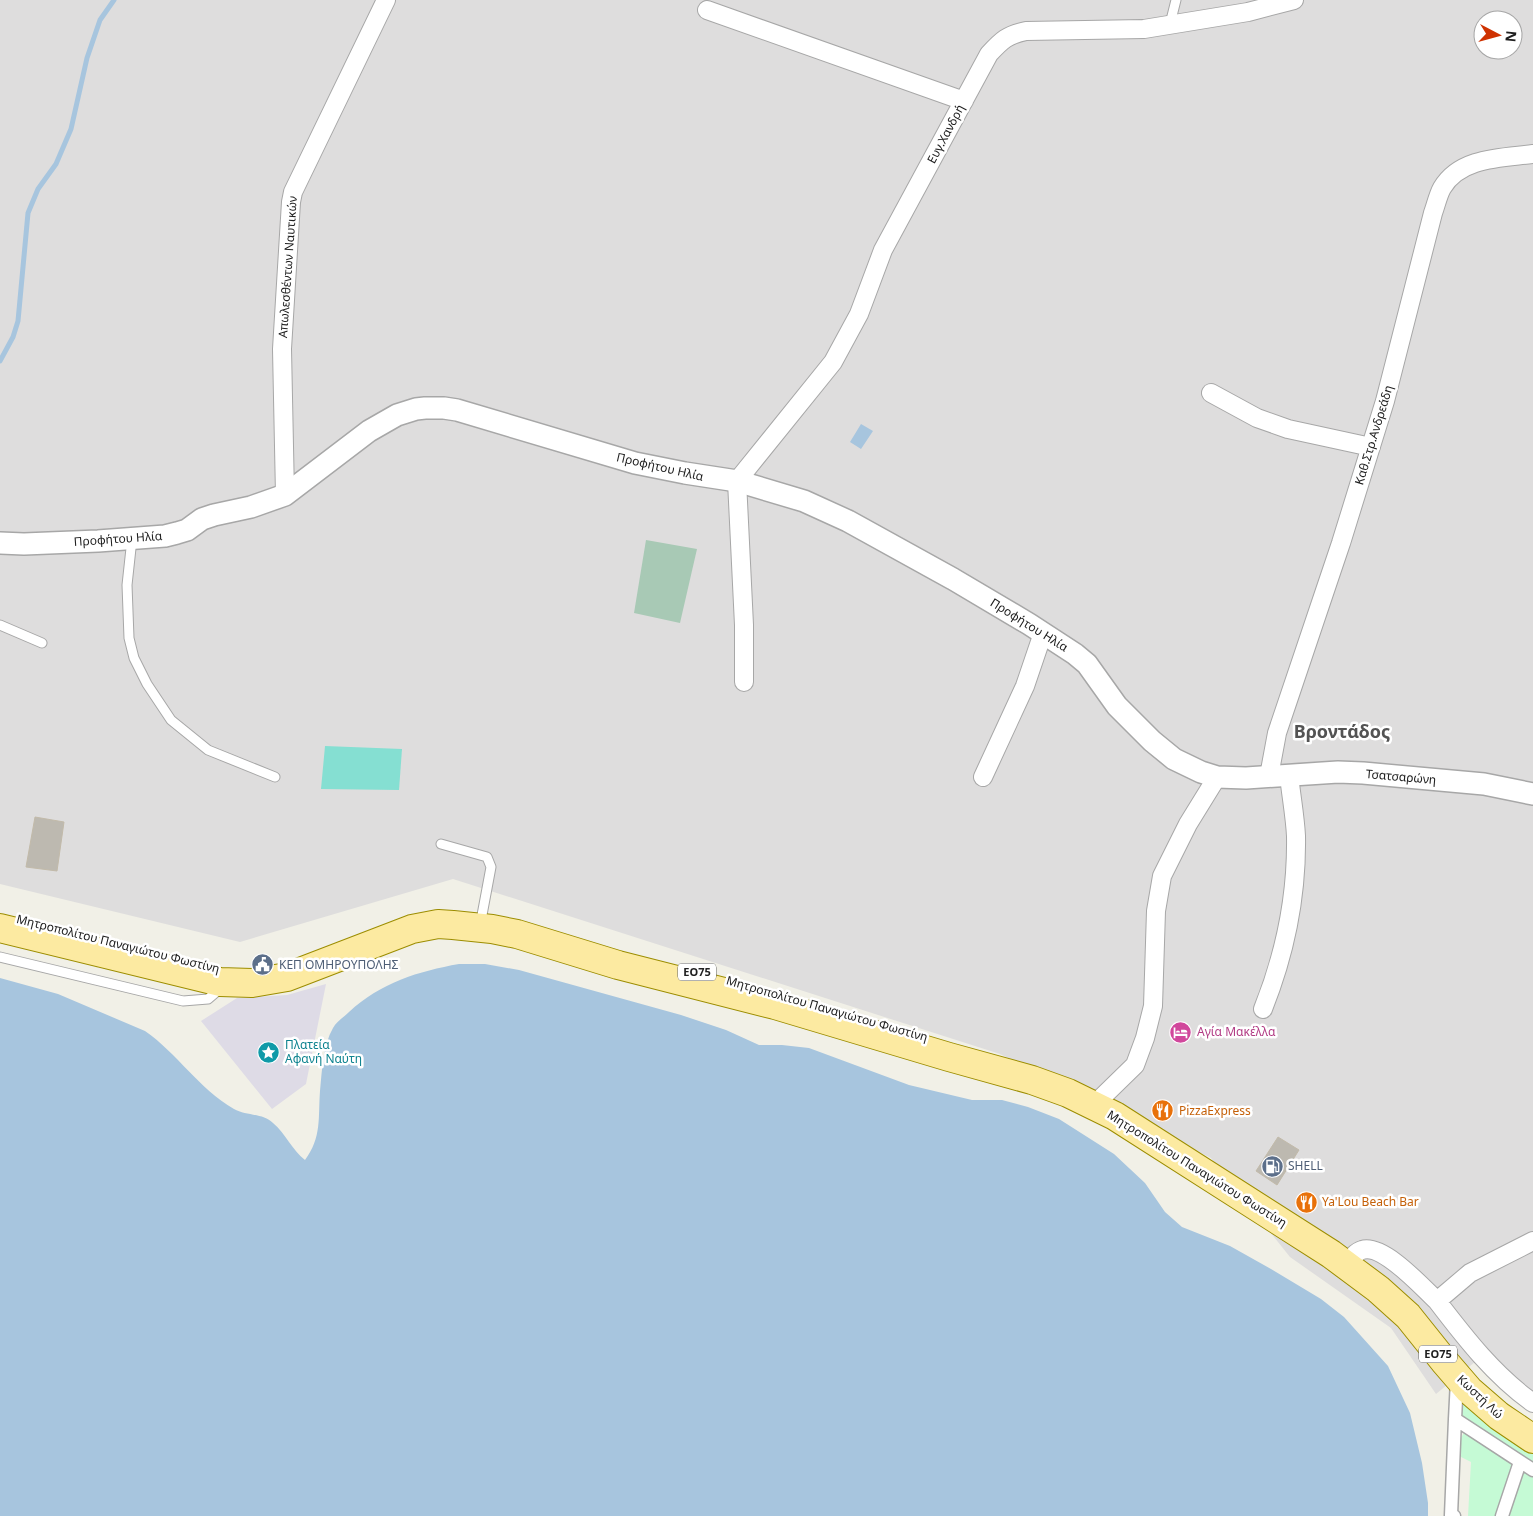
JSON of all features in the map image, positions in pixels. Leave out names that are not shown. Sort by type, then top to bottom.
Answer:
[{"type":"main road","name":"Μητροπολίτου Παναγιώτου Φωστίνη","points":[[0,915],[184,962],[234,971],[283,966],[407,918],[422,914],[455,912],[521,922],[635,956],[781,994],[1056,1075],[1074,1082],[1099,1101],[1192,1150],[1350,1260]]},
{"type":"main road","name":"Μητροπολίτου Παναγιώτου Φωστίνη","points":[[0,928],[172,971],[227,983],[252,983],[287,977],[424,926],[453,924],[486,928],[517,934],[618,965],[775,1005],[1099,1101]]},
{"type":"main road","name":"Κωστή Λώ","points":[[1350,1260],[1408,1316],[1469,1390],[1498,1416],[1526,1450]]},
{"type":"main road","name":"Κωστή Λώ","points":[[1350,1260],[1385,1278],[1417,1307],[1479,1382],[1506,1406],[1533,1424]]},
{"type":"street","name":"Απωλεσθέντων Ναυτικών","points":[[285,495],[282,349],[290,202],[293,192],[386,0]]},
{"type":"street","name":"Ευγ.Χανδρή","points":[[737,480],[833,362],[859,314],[883,250],[989,54],[1002,39],[1012,34],[1026,31],[1144,29],[1248,12],[1294,0]]},
{"type":"street","points":[[707,10],[964,101]]},
{"type":"street","name":"Καθ.Στρ.Ανδρεάδη","points":[[1263,1009],[1284,949],[1293,897],[1296,836],[1279,775],[1277,733],[1341,543],[1386,401],[1433,213],[1442,187],[1458,171],[1474,162],[1533,154]]},
{"type":"street","points":[[1211,393],[1257,418],[1280,426],[1313,436],[1371,447]]},
{"type":"street","name":"Προφήτου Ηλία","points":[[0,542],[24,544],[132,539],[177,533],[187,530],[202,519],[251,507],[285,495],[378,425],[407,412],[430,408],[457,410],[635,463],[685,473],[737,480],[822,508],[953,579],[1044,633],[1075,654],[1087,664],[1117,706],[1152,741],[1174,759],[1201,772],[1217,777],[1246,778],[1279,775]]},
{"type":"street","points":[[737,480],[744,625],[744,682]]},
{"type":"street","points":[[983,777],[1026,686],[1044,633]]},
{"type":"street","name":"Τσατσαρώνη","points":[[1279,775],[1338,772],[1484,784],[1533,794]]},
{"type":"street","points":[[1099,1101],[1135,1065],[1153,1006],[1156,911],[1162,876],[1188,824],[1217,777]]},
{"type":"street","points":[[1437,1301],[1470,1273],[1533,1241]]},
{"type":"street","points":[[1350,1260],[1361,1250],[1367,1249],[1381,1252],[1437,1301],[1487,1363],[1533,1403]]},
{"type":"street","points":[[1452,1515],[1457,1376]]},
{"type":"street","points":[[1455,1419],[1526,1450],[1533,1470]]},
{"type":"street","points":[[1502,1516],[1526,1450]]},
{"type":"lane","points":[[1170,24],[1176,0]]},
{"type":"lane","points":[[132,539],[127,584],[129,638],[134,658],[147,684],[171,720],[208,750],[275,777]]},
{"type":"lane","points":[[0,625],[42,643]]},
{"type":"lane","points":[[441,844],[481,855],[490,863],[491,867],[482,915]]},
{"type":"lane","points":[[0,957],[183,1001],[208,999],[227,983]]},
{"type":"shaded area","points":[[0,0],[1533,0],[1533,1403],[1481,1357],[1436,1394],[1391,1328],[1290,1257],[1211,1158],[1000,1054],[453,879],[240,942],[0,884]]},
{"type":"shaded area","points":[[861,424],[873,431],[861,449],[850,442]]},
{"type":"shaded area","points":[[325,746],[402,749],[399,790],[321,789]]},
{"type":"shaded area","points":[[459,964],[485,964],[519,970],[681,1015],[726,1030],[759,1045],[809,1048],[909,1085],[972,1100],[1002,1100],[1028,1107],[1059,1119],[1114,1154],[1145,1183],[1165,1212],[1182,1227],[1230,1246],[1321,1299],[1344,1317],[1388,1366],[1410,1413],[1422,1463],[1428,1516],[0,1516],[0,978],[58,994],[145,1031],[157,1040],[221,1101],[234,1109],[264,1118],[273,1123],[296,1152],[305,1160],[317,1135],[324,1058],[327,1042],[334,1026],[361,1002],[387,986],[429,970]]},
{"type":"shaded area","name":"Πλατεία Αφανή Ναύτη","points":[[326,984],[306,1084],[272,1109],[201,1021],[237,998],[287,995]]},
{"type":"green space","points":[[646,540],[697,549],[680,623],[634,613]]},
{"type":"green space","points":[[1457,1376],[1533,1442],[1533,1516],[1468,1516],[1471,1462],[1453,1453],[1467,1427],[1455,1419]]},
{"type":"building","points":[[35,817],[64,822],[57,871],[26,867]]},
{"type":"building","points":[[1278,1137],[1299,1150],[1277,1185],[1256,1171]]},
{"type":"waterway","points":[[0,361],[13,337],[18,321],[28,213],[38,189],[56,164],[71,129],[87,58],[100,20],[114,0]]},
{"type":"place","name":"ΚΕΠ ΟΜΗΡΟΥΠΟΛΗΣ","points":[[263,965]]},
{"type":"place","name":"Αγία Μακέλλα","points":[[1181,1032]]},
{"type":"place","name":"Πλατεία Αφανή Ναύτη","points":[[269,1052]]},
{"type":"place","name":"PizzaExpress","points":[[1163,1111]]},
{"type":"place","name":"SHELL","points":[[1272,1166]]},
{"type":"place","name":"Ya'Lou Beach Bar","points":[[1306,1202]]},
{"type":"district","name":"Βροντάδος","points":[[1342,732]]}]
